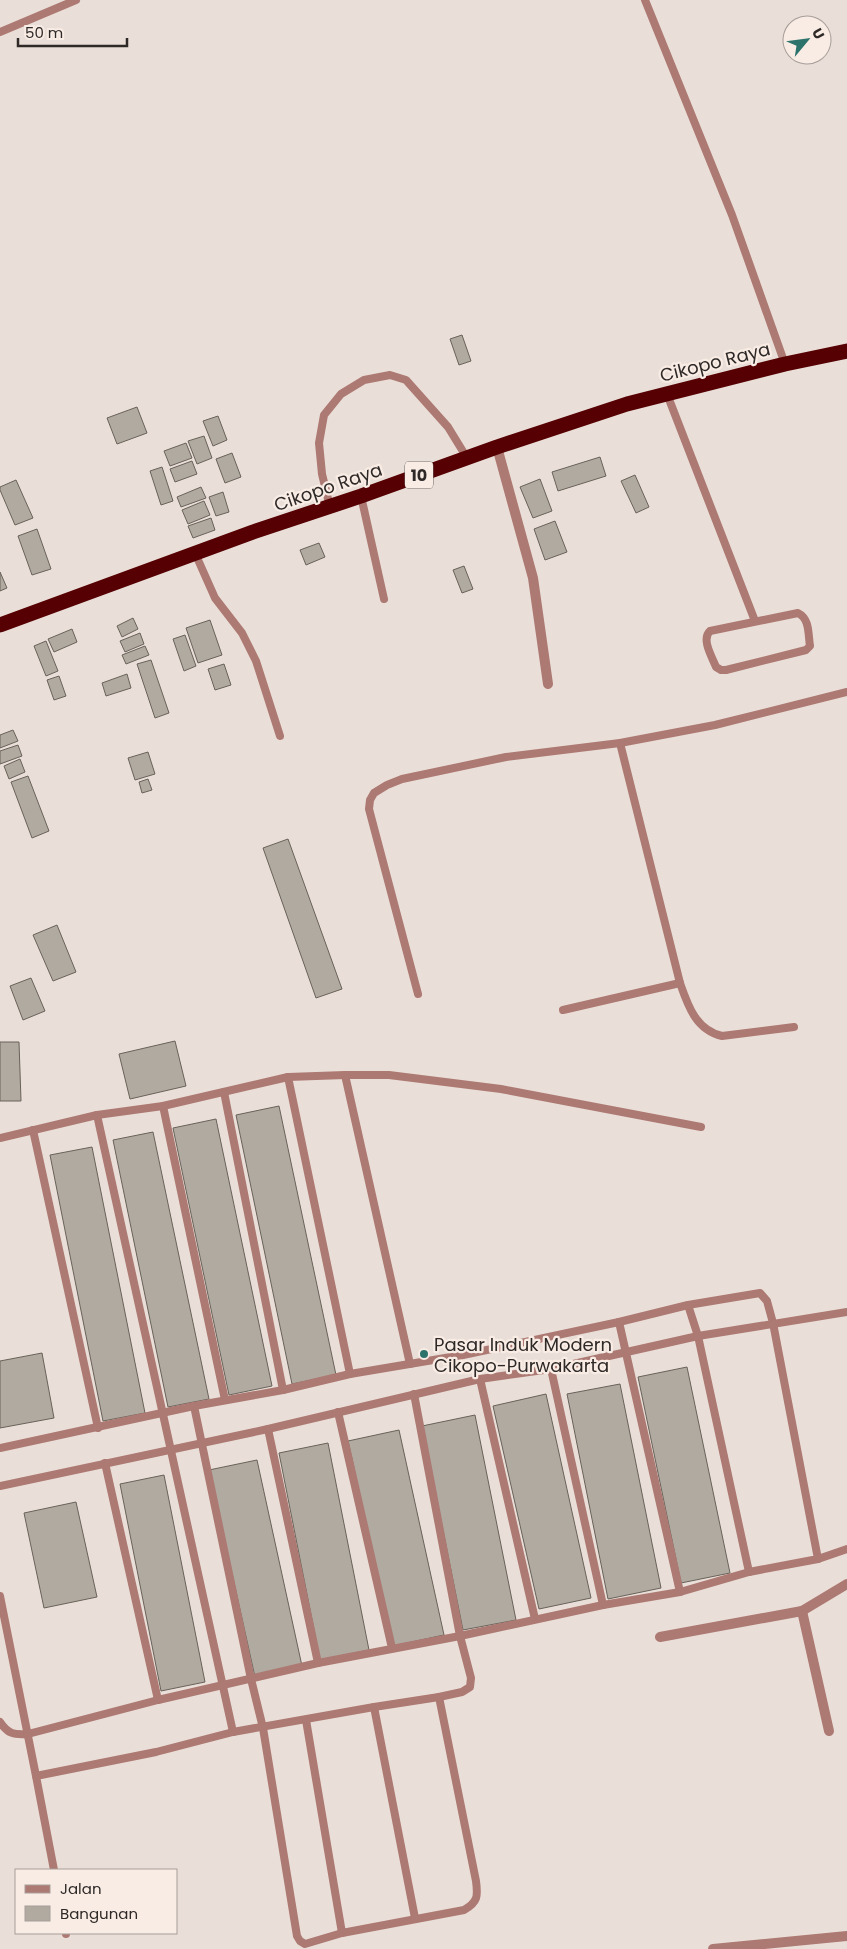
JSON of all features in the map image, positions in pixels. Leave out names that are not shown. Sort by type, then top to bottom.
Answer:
[{"type":"highway","name":"Cikopo Raya","points":[[0,625],[497,447],[628,404],[785,364],[847,351]]},
{"type":"street","points":[[497,447],[533,578],[548,684]]},
{"type":"street","points":[[660,1637],[802,1610],[847,1584]]},
{"type":"street","points":[[802,1610],[829,1731]]},
{"type":"street","points":[[713,1949],[847,1936]]},
{"type":"lane","points":[[0,32],[76,0]]},
{"type":"lane","points":[[645,0],[732,215],[785,364]]},
{"type":"lane","points":[[330,507],[322,474],[319,443],[324,414],[341,394],[364,380],[390,375],[406,380],[448,427],[467,458]]},
{"type":"lane","points":[[667,394],[755,620]]},
{"type":"lane","points":[[361,496],[384,599]]},
{"type":"lane","points":[[195,554],[215,598],[242,634],[256,662],[280,736]]},
{"type":"lane","points":[[800,614],[806,621],[809,647],[803,651],[726,670],[716,667],[706,634],[713,629],[755,620],[800,614]]},
{"type":"lane","points":[[418,994],[369,808],[370,800],[374,793],[402,779],[506,757],[620,743],[715,725],[847,692]]},
{"type":"lane","points":[[620,743],[680,983],[688,1006],[695,1018],[712,1034],[722,1036],[794,1027]]},
{"type":"lane","points":[[563,1010],[680,983]]},
{"type":"lane","points":[[345,1075],[410,1364]]},
{"type":"lane","points":[[0,1138],[97,1115],[163,1106],[288,1077],[345,1075],[389,1075],[501,1089],[701,1128]]},
{"type":"lane","points":[[288,1077],[350,1374]]},
{"type":"lane","points":[[224,1092],[282,1390]]},
{"type":"lane","points":[[163,1106],[225,1400]]},
{"type":"lane","points":[[97,1115],[233,1732]]},
{"type":"lane","points":[[33,1130],[98,1428]]},
{"type":"lane","points":[[0,1448],[98,1428],[162,1412],[282,1390],[350,1374],[463,1355],[619,1322],[688,1305],[760,1293],[767,1301],[773,1323],[818,1560]]},
{"type":"lane","points":[[688,1305],[698,1336],[749,1572]]},
{"type":"lane","points":[[0,1486],[268,1429],[480,1379],[552,1369],[698,1336],[847,1312]]},
{"type":"lane","points":[[619,1322],[680,1592]]},
{"type":"lane","points":[[552,1369],[603,1605]]},
{"type":"lane","points":[[480,1379],[535,1619]]},
{"type":"lane","points":[[36,1776],[156,1752],[233,1732],[263,1728],[374,1706],[439,1697],[468,1689],[471,1684],[471,1678],[460,1636],[414,1394]]},
{"type":"lane","points":[[194,1406],[263,1728],[298,1939],[305,1944],[342,1933],[464,1910],[475,1902],[478,1896],[439,1697]]},
{"type":"lane","points":[[338,1412],[392,1648]]},
{"type":"lane","points":[[268,1429],[318,1663]]},
{"type":"lane","points":[[105,1463],[158,1700]]},
{"type":"lane","points":[[0,1722],[10,1734],[28,1734],[158,1700],[318,1663],[460,1636],[603,1605],[680,1592],[749,1572],[818,1560],[847,1550]]},
{"type":"lane","points":[[0,1596],[54,1869]]},
{"type":"lane","points":[[374,1706],[415,1918]]},
{"type":"lane","points":[[306,1720],[342,1933]]},
{"type":"building","points":[[462,335],[471,361],[459,365],[450,339]]},
{"type":"building","points":[[137,407],[147,433],[117,444],[107,418]]},
{"type":"building","points":[[218,416],[227,440],[213,446],[203,421]]},
{"type":"building","points":[[204,436],[212,458],[197,464],[188,441]]},
{"type":"building","points":[[186,443],[192,458],[170,466],[164,451]]},
{"type":"building","points":[[232,453],[241,477],[225,483],[216,459]]},
{"type":"building","points":[[600,457],[606,476],[558,491],[552,472]]},
{"type":"building","points":[[192,461],[197,474],[175,482],[170,469]]},
{"type":"building","points":[[162,467],[173,501],[161,505],[150,471]]},
{"type":"building","points":[[635,475],[649,507],[636,513],[621,481]]},
{"type":"building","points":[[540,479],[552,511],[533,518],[520,487]]},
{"type":"building","points":[[16,480],[33,518],[15,525],[0,487]]},
{"type":"building","points":[[201,487],[206,498],[181,507],[177,497]]},
{"type":"building","points":[[223,492],[229,512],[216,516],[209,497]]},
{"type":"building","points":[[204,501],[210,515],[188,524],[182,510]]},
{"type":"building","points":[[211,518],[215,530],[193,538],[188,526]]},
{"type":"building","points":[[555,521],[567,552],[545,560],[534,529]]},
{"type":"building","points":[[37,529],[51,569],[32,575],[18,536]]},
{"type":"building","points":[[319,543],[325,557],[306,565],[300,550]]},
{"type":"building","points":[[464,566],[473,589],[462,593],[453,570]]},
{"type":"building","points":[[0,572],[7,588],[0,591]]},
{"type":"building","points":[[133,618],[138,629],[122,637],[117,626]]},
{"type":"building","points":[[210,620],[222,655],[198,663],[186,628]]},
{"type":"building","points":[[72,629],[77,642],[54,652],[48,639]]},
{"type":"building","points":[[140,633],[144,644],[125,652],[120,641]]},
{"type":"building","points":[[185,635],[196,666],[184,671],[173,639]]},
{"type":"building","points":[[46,641],[58,671],[46,676],[34,646]]},
{"type":"building","points":[[145,646],[149,655],[126,664],[122,655]]},
{"type":"building","points":[[151,660],[169,713],[155,718],[137,664]]},
{"type":"building","points":[[224,664],[231,685],[215,690],[208,669]]},
{"type":"building","points":[[127,674],[131,688],[106,696],[102,683]]},
{"type":"building","points":[[59,676],[66,696],[54,700],[47,680]]},
{"type":"building","points":[[13,730],[18,741],[0,748],[0,735]]},
{"type":"building","points":[[18,745],[22,756],[0,764],[0,751]]},
{"type":"building","points":[[148,752],[155,774],[135,780],[128,758]]},
{"type":"building","points":[[20,759],[25,772],[9,779],[4,766]]},
{"type":"building","points":[[28,776],[49,831],[32,838],[11,782]]},
{"type":"building","points":[[148,779],[152,790],[142,793],[139,782]]},
{"type":"building","points":[[288,839],[342,989],[316,998],[263,848]]},
{"type":"building","points":[[57,925],[76,972],[53,981],[33,935]]},
{"type":"building","points":[[31,978],[45,1011],[23,1020],[10,986]]},
{"type":"building","points":[[175,1041],[186,1086],[130,1099],[119,1054]]},
{"type":"building","points":[[0,1042],[19,1042],[21,1101],[0,1101]]},
{"type":"building","points":[[279,1106],[336,1375],[292,1384],[236,1115]]},
{"type":"building","points":[[216,1119],[272,1386],[229,1395],[173,1128]]},
{"type":"building","points":[[153,1132],[209,1399],[168,1407],[113,1140]]},
{"type":"building","points":[[92,1147],[145,1413],[103,1421],[50,1155]]},
{"type":"building","points":[[42,1353],[54,1418],[0,1428],[0,1361]]},
{"type":"building","points":[[687,1367],[730,1573],[681,1583],[638,1377]]},
{"type":"building","points":[[620,1384],[661,1588],[608,1599],[567,1394]]},
{"type":"building","points":[[546,1394],[591,1598],[539,1609],[493,1406]]},
{"type":"building","points":[[475,1415],[516,1620],[463,1630],[422,1426]]},
{"type":"building","points":[[399,1430],[444,1635],[393,1646],[348,1441]]},
{"type":"building","points":[[328,1443],[369,1650],[320,1660],[279,1453]]},
{"type":"building","points":[[257,1460],[302,1666],[255,1677],[209,1470]]},
{"type":"building","points":[[164,1475],[205,1682],[161,1691],[120,1484]]},
{"type":"building","points":[[76,1502],[97,1597],[44,1608],[24,1513]]},
{"type":"place","name":"Pasar Induk Modern Cikopo-Purwakarta","points":[[424,1354]]}]
